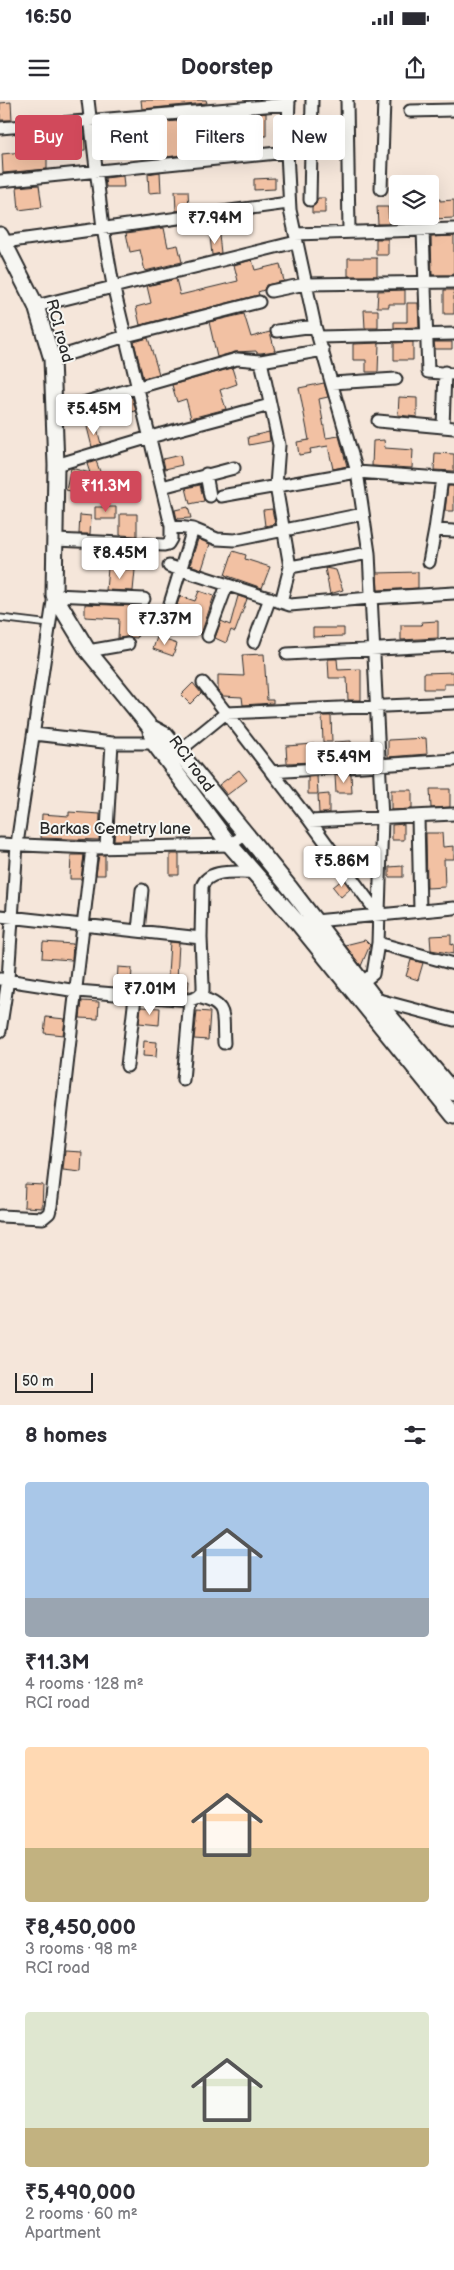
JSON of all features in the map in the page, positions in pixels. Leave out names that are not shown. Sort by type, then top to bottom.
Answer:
[{"type":"street","points":[[56,540],[164,545],[168,544],[171,539],[171,526],[113,286],[102,228],[88,100]]},
{"type":"street","points":[[311,115],[312,100]]},
{"type":"street","points":[[347,100],[349,232]]},
{"type":"street","points":[[381,189],[384,100]]},
{"type":"street","points":[[0,128],[289,102],[288,115]]},
{"type":"street","points":[[410,111],[454,110]]},
{"type":"street","points":[[0,181],[273,153]]},
{"type":"street","points":[[286,160],[288,203],[295,238],[317,332],[357,472],[369,553],[370,598],[375,650],[381,764],[382,819],[378,944],[373,974],[357,986]]},
{"type":"street","points":[[310,200],[311,160]]},
{"type":"street","points":[[2,238],[102,228],[288,203]]},
{"type":"street","points":[[36,306],[295,238],[349,232],[454,229]]},
{"type":"street","points":[[378,420],[448,427],[449,373],[428,372],[423,230]]},
{"type":"street","name":"RCI road","points":[[2,238],[36,306],[52,358],[56,465],[54,595],[88,651],[159,739],[230,844],[253,872],[357,986],[454,1116]]},
{"type":"street","points":[[272,291],[305,284],[454,282]]},
{"type":"street","points":[[52,358],[126,336],[259,302]]},
{"type":"street","points":[[277,331],[426,336],[454,334]]},
{"type":"street","points":[[55,412],[237,359],[261,361],[322,350]]},
{"type":"street","points":[[261,361],[279,445],[276,486],[290,567],[281,602]]},
{"type":"street","points":[[332,383],[396,379]]},
{"type":"street","points":[[56,465],[150,436],[270,405]]},
{"type":"street","points":[[162,487],[234,468]]},
{"type":"street","points":[[206,474],[215,496],[357,472],[448,478],[429,562]]},
{"type":"street","points":[[171,526],[193,529],[217,539],[226,540],[363,514]]},
{"type":"street","points":[[164,624],[174,568],[193,529]]},
{"type":"street","points":[[435,530],[454,531]]},
{"type":"street","points":[[290,567],[369,553]]},
{"type":"street","points":[[174,568],[290,605],[370,598],[454,594]]},
{"type":"street","points":[[208,636],[228,585]]},
{"type":"street","points":[[0,1031],[4,979],[13,918],[18,844],[54,595],[144,599]]},
{"type":"street","points":[[254,642],[270,598]]},
{"type":"street","points":[[88,651],[128,644]]},
{"type":"street","points":[[287,654],[454,645]]},
{"type":"street","points":[[203,683],[310,821],[378,914]]},
{"type":"street","points":[[178,752],[226,713],[454,703]]},
{"type":"street","points":[[34,734],[112,743],[159,739],[178,752],[315,921],[357,986],[375,999],[453,1087]]},
{"type":"street","points":[[106,847],[112,743]]},
{"type":"street","points":[[271,772],[454,760]]},
{"type":"street","points":[[310,821],[454,814]]},
{"type":"street","points":[[418,817],[420,911]]},
{"type":"street","points":[[230,844],[246,834]]},
{"type":"street","name":"Barkas Cemetry lane","points":[[0,844],[92,848],[230,844]]},
{"type":"street","points":[[0,1216],[44,1218],[49,1213],[77,991],[82,926],[92,848]]},
{"type":"street","points":[[184,1080],[194,999],[203,992],[202,886],[204,881],[215,874],[253,872]]},
{"type":"street","points":[[138,931],[142,890]]},
{"type":"street","points":[[315,921],[454,908]]},
{"type":"street","points":[[0,916],[201,938]]},
{"type":"street","points":[[378,944],[454,964]]},
{"type":"street","points":[[4,979],[77,991],[135,997],[214,1001],[222,1011],[224,1043]]},
{"type":"street","points":[[127,1066],[135,997]]},
{"type":"street","points":[[375,999],[454,1020]]},
{"type":"lane","points":[[0,618],[50,624]]},
{"type":"building","points":[[141,100],[206,100],[207,103],[142,109]]},
{"type":"building","points":[[11,102],[12,120],[0,120],[0,103]]},
{"type":"building","points":[[266,113],[266,136],[263,136],[263,115],[251,115]]},
{"type":"building","points":[[177,121],[177,156],[167,157],[167,122]]},
{"type":"building","points":[[82,129],[84,129],[85,150],[82,150]]},
{"type":"building","points":[[15,153],[15,160],[47,160],[47,169],[3,173],[2,154]]},
{"type":"building","points":[[160,172],[161,192],[149,193],[148,174]]},
{"type":"building","points":[[123,176],[124,187],[106,187],[105,178]]},
{"type":"building","points":[[275,178],[275,189],[254,190],[254,179]]},
{"type":"building","points":[[39,185],[42,207],[19,210],[17,187]]},
{"type":"building","points":[[175,191],[188,191],[189,209],[176,211]]},
{"type":"building","points":[[318,198],[325,198],[325,213],[312,213],[312,207],[316,204]]},
{"type":"building","points":[[439,199],[440,201],[454,200],[454,218],[439,219]]},
{"type":"building","points":[[377,207],[388,207],[389,224],[378,224]]},
{"type":"building","points":[[164,228],[168,247],[178,245],[182,262],[145,271],[140,250],[130,252],[126,233]]},
{"type":"building","points":[[219,235],[221,253],[212,255],[210,236]]},
{"type":"building","points":[[454,236],[454,275],[432,275],[431,237]]},
{"type":"building","points":[[376,239],[388,239],[388,255],[376,255]]},
{"type":"building","points":[[348,258],[377,258],[377,276],[348,276]]},
{"type":"building","points":[[252,260],[255,270],[280,264],[284,281],[266,285],[264,290],[258,292],[259,295],[140,325],[136,307],[151,303],[147,286],[176,279],[180,295],[238,281],[234,265]]},
{"type":"building","points":[[405,290],[405,304],[389,304],[389,307],[377,307],[378,291]]},
{"type":"building","points":[[444,290],[454,290],[454,314],[444,314]]},
{"type":"building","points":[[407,303],[418,303],[419,327],[394,328],[394,322],[407,322]]},
{"type":"building","points":[[364,310],[378,310],[378,328],[365,328]]},
{"type":"building","points":[[244,314],[251,337],[270,332],[275,351],[261,353],[256,351],[235,352],[217,357],[209,322]]},
{"type":"building","points":[[148,338],[159,374],[143,378],[134,342]]},
{"type":"building","points":[[413,342],[413,360],[394,360],[394,343]]},
{"type":"building","points":[[434,342],[452,342],[452,349],[435,349]]},
{"type":"building","points":[[379,343],[378,372],[366,372],[366,360],[353,360],[353,344]]},
{"type":"building","points":[[232,368],[237,384],[220,390],[226,409],[191,418],[186,399],[177,402],[172,385]]},
{"type":"building","points":[[324,383],[328,397],[319,399],[326,438],[339,436],[347,466],[333,469],[328,446],[310,449],[311,453],[299,455],[297,442],[309,440],[299,388]]},
{"type":"building","points":[[132,397],[136,411],[117,415],[118,419],[99,423],[96,407]]},
{"type":"building","points":[[399,397],[417,398],[417,417],[398,415]]},
{"type":"building","points":[[96,425],[101,444],[92,447],[87,427]]},
{"type":"building","points":[[269,432],[270,441],[249,445],[248,437]]},
{"type":"building","points":[[384,440],[385,448],[413,450],[412,468],[372,466],[373,441]]},
{"type":"building","points":[[435,453],[454,454],[454,471],[434,470]]},
{"type":"building","points":[[180,455],[182,465],[165,469],[163,459]]},
{"type":"building","points":[[96,461],[101,474],[87,479],[84,494],[66,490],[71,468],[90,473],[87,464]]},
{"type":"building","points":[[200,485],[204,501],[190,504],[186,488]]},
{"type":"building","points":[[448,486],[454,486],[454,511],[445,511]]},
{"type":"building","points":[[95,507],[116,507],[116,519],[95,519]]},
{"type":"building","points":[[188,507],[191,518],[177,519],[175,510]]},
{"type":"building","points":[[272,509],[275,524],[265,526],[263,510]]},
{"type":"building","points":[[120,514],[137,514],[137,536],[120,535]]},
{"type":"building","points":[[80,515],[91,516],[90,534],[79,534]]},
{"type":"building","points":[[198,539],[210,544],[202,569],[190,565]]},
{"type":"building","points":[[233,551],[246,555],[245,559],[270,567],[262,588],[225,575]]},
{"type":"building","points":[[147,552],[157,552],[155,569],[146,567]]},
{"type":"building","points":[[108,568],[135,570],[133,591],[106,590]]},
{"type":"building","points":[[325,568],[336,570],[343,590],[330,594]]},
{"type":"building","points":[[418,572],[418,588],[378,590],[377,573]]},
{"type":"building","points":[[199,591],[214,596],[201,634],[186,627],[192,611],[177,605],[180,596],[195,601]]},
{"type":"building","points":[[238,596],[247,599],[235,632],[231,630],[226,643],[215,638],[221,621],[230,625]]},
{"type":"building","points":[[85,604],[136,606],[136,621],[142,622],[137,638],[118,638],[119,619],[85,617]]},
{"type":"building","points":[[438,621],[438,638],[401,640],[401,625],[422,625],[421,622]]},
{"type":"building","points":[[313,628],[344,628],[344,636],[313,637]]},
{"type":"building","points":[[157,637],[177,644],[173,656],[153,649]]},
{"type":"building","points":[[264,654],[267,700],[273,700],[273,703],[243,705],[242,697],[223,696],[218,690],[218,675],[244,676],[242,655]]},
{"type":"building","points":[[328,659],[337,659],[338,670],[361,669],[361,700],[348,700],[347,678],[329,678]]},
{"type":"building","points":[[454,672],[454,684],[444,684],[444,689],[424,689],[424,673]]},
{"type":"building","points":[[193,683],[201,693],[190,704],[181,695]]},
{"type":"building","points":[[322,716],[331,716],[332,742],[323,742]]},
{"type":"building","points":[[426,738],[427,754],[388,757],[388,740]]},
{"type":"building","points":[[351,741],[352,759],[335,760],[334,742]]},
{"type":"building","points":[[315,744],[315,762],[287,763],[286,746]]},
{"type":"building","points":[[239,770],[247,780],[227,795],[219,785]]},
{"type":"building","points":[[351,774],[352,793],[336,793],[335,775]]},
{"type":"building","points":[[317,776],[318,794],[308,794],[308,777]]},
{"type":"building","points":[[430,789],[450,789],[450,807],[431,808]]},
{"type":"building","points":[[391,790],[412,790],[412,809],[391,810]]},
{"type":"building","points":[[329,794],[329,813],[319,813],[318,795]]},
{"type":"building","points":[[69,812],[100,814],[99,840],[41,838],[42,814],[69,816]]},
{"type":"building","points":[[404,824],[404,840],[392,840],[392,825]]},
{"type":"building","points":[[115,830],[130,831],[129,840],[114,840]]},
{"type":"building","points":[[426,833],[442,833],[443,847],[454,846],[454,859],[444,859],[445,887],[427,888]]},
{"type":"building","points":[[358,853],[372,853],[372,867],[358,867]]},
{"type":"building","points":[[170,854],[179,854],[179,875],[170,875]]},
{"type":"building","points":[[71,855],[84,855],[81,879],[70,879]]},
{"type":"building","points":[[99,855],[105,855],[105,875],[96,875]]},
{"type":"building","points":[[403,866],[403,877],[389,877],[389,867]]},
{"type":"building","points":[[343,879],[350,889],[341,897],[333,887]]},
{"type":"building","points":[[451,935],[451,945],[454,944],[454,954],[431,950],[430,936]]},
{"type":"building","points":[[365,940],[370,945],[361,966],[345,945]]},
{"type":"building","points":[[43,942],[73,944],[72,960],[42,958]]},
{"type":"building","points":[[170,942],[179,943],[177,980],[189,981],[188,992],[167,991]]},
{"type":"building","points":[[411,960],[423,963],[418,980],[406,976]]},
{"type":"building","points":[[118,967],[132,968],[131,986],[117,985]]},
{"type":"building","points":[[82,1001],[99,1002],[98,1019],[80,1018]]},
{"type":"building","points":[[141,1007],[160,1008],[159,1025],[139,1023]]},
{"type":"building","points":[[197,1011],[210,1012],[208,1040],[194,1039]]},
{"type":"building","points":[[46,1017],[65,1019],[63,1035],[44,1033]]},
{"type":"building","points":[[144,1041],[157,1042],[156,1057],[143,1056]]},
{"type":"building","points":[[65,1151],[82,1152],[81,1172],[63,1170]]},
{"type":"building","points":[[25,1184],[43,1185],[42,1208],[24,1207]]}]
